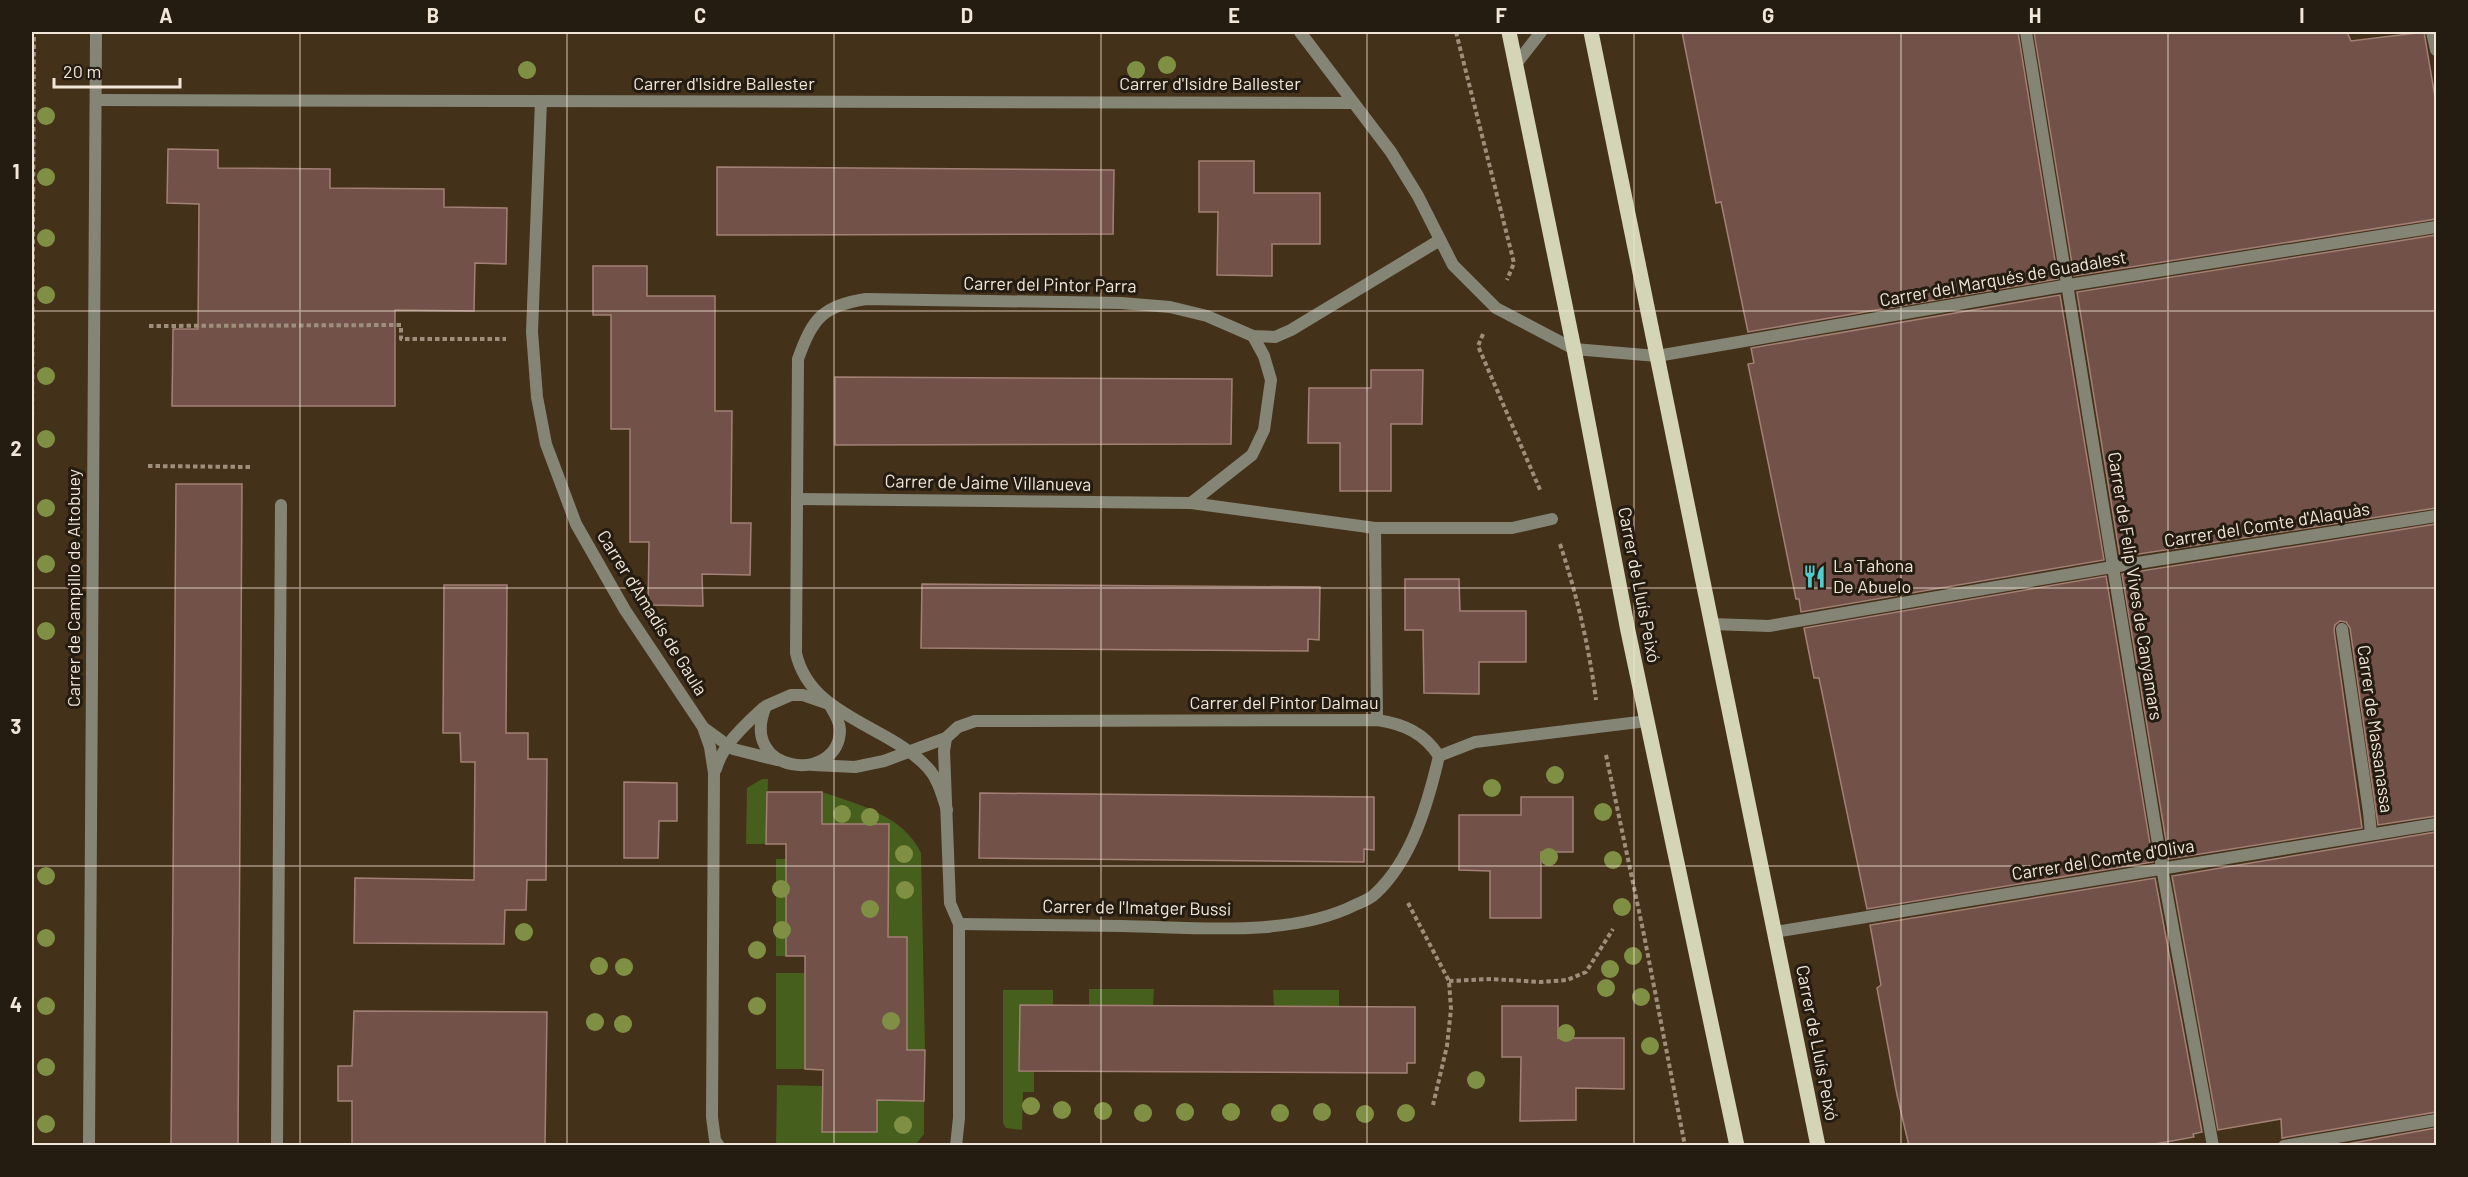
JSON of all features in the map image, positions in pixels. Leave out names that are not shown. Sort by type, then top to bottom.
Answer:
[{"type":"main road","name":"Carrer de Lluís Peixó","points":[[1509,32],[1628,631],[1737,1146]]},
{"type":"main road","name":"Carrer de Lluís Peixó","points":[[1591,32],[1818,1146]]},
{"type":"street","name":"Carrer de Campillo de Altobuey","points":[[89,1146],[96,32]]},
{"type":"street","points":[[1300,32],[1391,152],[1418,196],[1454,265],[1496,308],[1574,350]]},
{"type":"street","points":[[1516,64],[1541,32]]},
{"type":"street","name":"Carrer de Felip Vives de Canyamars","points":[[2026,32],[2069,285],[2112,567],[2162,868],[2213,1146]]},
{"type":"street","points":[[2432,32],[2436,50]]},
{"type":"street","name":"Carrer d'Isidre Ballester","points":[[96,100],[1353,103]]},
{"type":"street","name":"Carrer d'Amadís de Gaula","points":[[541,102],[532,332],[537,397],[546,444],[576,524],[626,610],[703,727],[710,747],[714,774],[712,1117],[715,1140],[719,1146]]},
{"type":"street","name":"Carrer del Marqués de Guadalest","points":[[1574,350],[1657,356],[2069,285],[2436,226]]},
{"type":"street","name":"Carrer del Pintor Parra","points":[[797,499],[798,359],[808,333],[822,314],[842,303],[866,299],[1131,304],[1170,307],[1207,316],[1253,336],[1275,337],[1291,330],[1440,240]]},
{"type":"street","points":[[1191,503],[1252,455],[1264,430],[1271,380],[1264,356],[1253,336]]},
{"type":"street","points":[[797,499],[796,653],[806,681],[829,704],[840,728],[838,740],[832,752],[824,761],[813,765]]},
{"type":"street","name":"Carrer de Jaime Villanueva","points":[[797,499],[1191,503],[1375,528],[1512,528],[1552,519]]},
{"type":"street","points":[[277,1146],[281,506]]},
{"type":"street","name":"Carrer del Comte d'Alaquàs","points":[[1712,624],[1769,626],[2112,567],[2436,516]]},
{"type":"street","points":[[1375,528],[1377,720]]},
{"type":"street","name":"Carrer de Massanassa","points":[[2342,629],[2371,834]]},
{"type":"street","points":[[714,774],[719,757],[727,745],[766,705],[790,695],[803,695],[829,704],[909,752],[930,770],[940,788],[947,810]]},
{"type":"street","points":[[766,705],[760,725],[761,736],[765,750],[782,761]]},
{"type":"street","name":"Carrer del Pintor Dalmau","points":[[703,727],[727,745],[752,755],[813,765],[855,767],[884,761],[946,738],[958,727],[975,721],[1377,720],[1396,723],[1416,732],[1430,742],[1439,756]]},
{"type":"street","points":[[1439,756],[1474,742],[1647,721]]},
{"type":"street","points":[[946,738],[944,751],[950,903],[959,924],[959,1118],[956,1146]]},
{"type":"street","name":"Carrer de l'Imatger Bussi","points":[[959,924],[1257,927],[1340,913],[1374,896],[1394,873],[1429,800],[1439,756]]},
{"type":"street","name":"Carrer del Comte d'Oliva","points":[[1775,932],[2436,824]]},
{"type":"street","points":[[2284,1146],[2436,1120]]},
{"type":"path","points":[[32,439],[34,32]]},
{"type":"path","points":[[1456,32],[1514,263],[1505,284]]},
{"type":"path","points":[[149,326],[401,324],[401,339],[514,339]]},
{"type":"path","points":[[148,466],[250,467]]},
{"type":"path","points":[[1604,747],[1646,946],[1684,1146]]},
{"type":"path","points":[[1408,903],[1449,981],[1451,1009],[1447,1046],[1433,1105]]},
{"type":"path","points":[[1449,981],[1567,980],[1586,972],[1613,929]]},
{"type":"green space","points":[[762,779],[768,779],[766,844],[746,844],[747,788]]},
{"type":"green space","points":[[822,792],[865,807],[892,821],[913,840],[921,853],[925,1050],[858,1050],[907,988],[907,937],[841,936],[889,824],[822,824]]},
{"type":"green space","points":[[776,859],[786,859],[786,956],[776,956]]},
{"type":"green space","points":[[776,973],[806,973],[805,1069],[776,1069]]},
{"type":"green space","points":[[1089,989],[1154,989],[1153,1006],[1089,1006]]},
{"type":"green space","points":[[1003,990],[1053,990],[1053,1005],[1020,1005],[1019,1071],[1034,1071],[1034,1092],[1023,1092],[1022,1130],[1006,1128],[1003,1123]]},
{"type":"green space","points":[[1273,990],[1339,990],[1339,1006],[1274,1006]]},
{"type":"green space","points":[[777,1085],[823,1086],[877,1100],[924,1100],[924,1134],[917,1143],[907,1145],[776,1145]]},
{"type":"building","points":[[1682,32],[2018,32],[2058,279],[1748,332],[1721,202],[1716,203]]},
{"type":"building","points":[[2034,32],[2347,32],[2351,41],[2424,32],[2436,103],[2436,219],[2074,276]]},
{"type":"building","points":[[168,149],[218,150],[218,168],[330,169],[330,188],[444,189],[444,207],[507,208],[506,264],[475,263],[474,311],[395,310],[395,406],[172,406],[173,329],[198,329],[199,204],[167,203]]},
{"type":"building","points":[[1199,161],[1254,161],[1254,193],[1320,193],[1320,244],[1272,244],[1272,276],[1217,275],[1218,212],[1199,212]]},
{"type":"building","points":[[717,167],[1114,170],[1113,234],[717,235]]},
{"type":"building","points":[[2436,235],[2436,508],[2120,557],[2077,292]]},
{"type":"building","points":[[593,266],[647,266],[647,296],[715,296],[715,411],[732,411],[731,523],[751,523],[750,575],[702,574],[703,606],[648,605],[649,542],[630,542],[630,429],[611,429],[611,315],[593,315]]},
{"type":"building","points":[[2060,295],[2104,560],[1801,612],[1799,599],[1796,599],[1748,364],[1754,363],[1751,348]]},
{"type":"building","points":[[1371,370],[1423,370],[1422,424],[1391,424],[1391,491],[1340,491],[1340,443],[1308,443],[1309,388],[1371,388]]},
{"type":"building","points":[[835,377],[1232,379],[1231,444],[835,445]]},
{"type":"building","points":[[176,484],[242,484],[238,1146],[171,1146]]},
{"type":"building","points":[[2436,524],[2436,816],[2378,825],[2350,628],[2346,622],[2340,621],[2335,625],[2334,630],[2362,828],[2169,859],[2122,574]]},
{"type":"building","points":[[2106,576],[2153,862],[1867,909],[1819,678],[1814,678],[1804,628]]},
{"type":"building","points":[[1405,579],[1459,579],[1460,611],[1526,611],[1526,662],[1479,662],[1479,694],[1424,693],[1423,630],[1405,630]]},
{"type":"building","points":[[922,584],[1320,587],[1319,640],[1308,639],[1308,651],[921,648]]},
{"type":"building","points":[[444,585],[507,585],[506,733],[528,733],[528,759],[547,759],[546,880],[527,880],[526,910],[505,910],[504,944],[354,943],[355,878],[474,880],[475,762],[461,762],[460,733],[443,733]]},
{"type":"building","points":[[624,782],[677,783],[677,821],[659,821],[658,858],[624,858]]},
{"type":"building","points":[[767,792],[822,792],[822,824],[889,824],[888,937],[907,937],[907,1050],[925,1050],[924,1101],[877,1100],[877,1132],[822,1132],[823,1070],[805,1069],[805,956],[786,956],[786,844],[766,844]]},
{"type":"building","points":[[980,793],[1374,797],[1374,850],[1364,849],[1364,862],[979,858]]},
{"type":"building","points":[[1521,797],[1573,797],[1573,852],[1541,852],[1541,918],[1490,918],[1490,871],[1459,870],[1459,815],[1521,815]]},
{"type":"building","points":[[2436,832],[2436,1112],[2282,1138],[2281,1119],[2218,1130],[2172,876]]},
{"type":"building","points":[[2155,878],[2202,1132],[2193,1134],[2194,1137],[2144,1146],[1909,1146],[1877,988],[1881,985],[1870,925]]},
{"type":"building","points":[[1020,1005],[1415,1007],[1415,1063],[1407,1063],[1407,1073],[1019,1071]]},
{"type":"building","points":[[1502,1006],[1558,1006],[1558,1038],[1624,1038],[1624,1089],[1576,1088],[1576,1120],[1520,1121],[1521,1057],[1502,1057]]},
{"type":"building","points":[[354,1011],[547,1012],[545,1146],[352,1146],[352,1101],[338,1101],[338,1066],[352,1066]]},
{"type":"building","points":[[2436,1128],[2436,1146],[2336,1146]]},
{"type":"place","name":"La Tahona De Abuelo","points":[[1815,576]]}]
